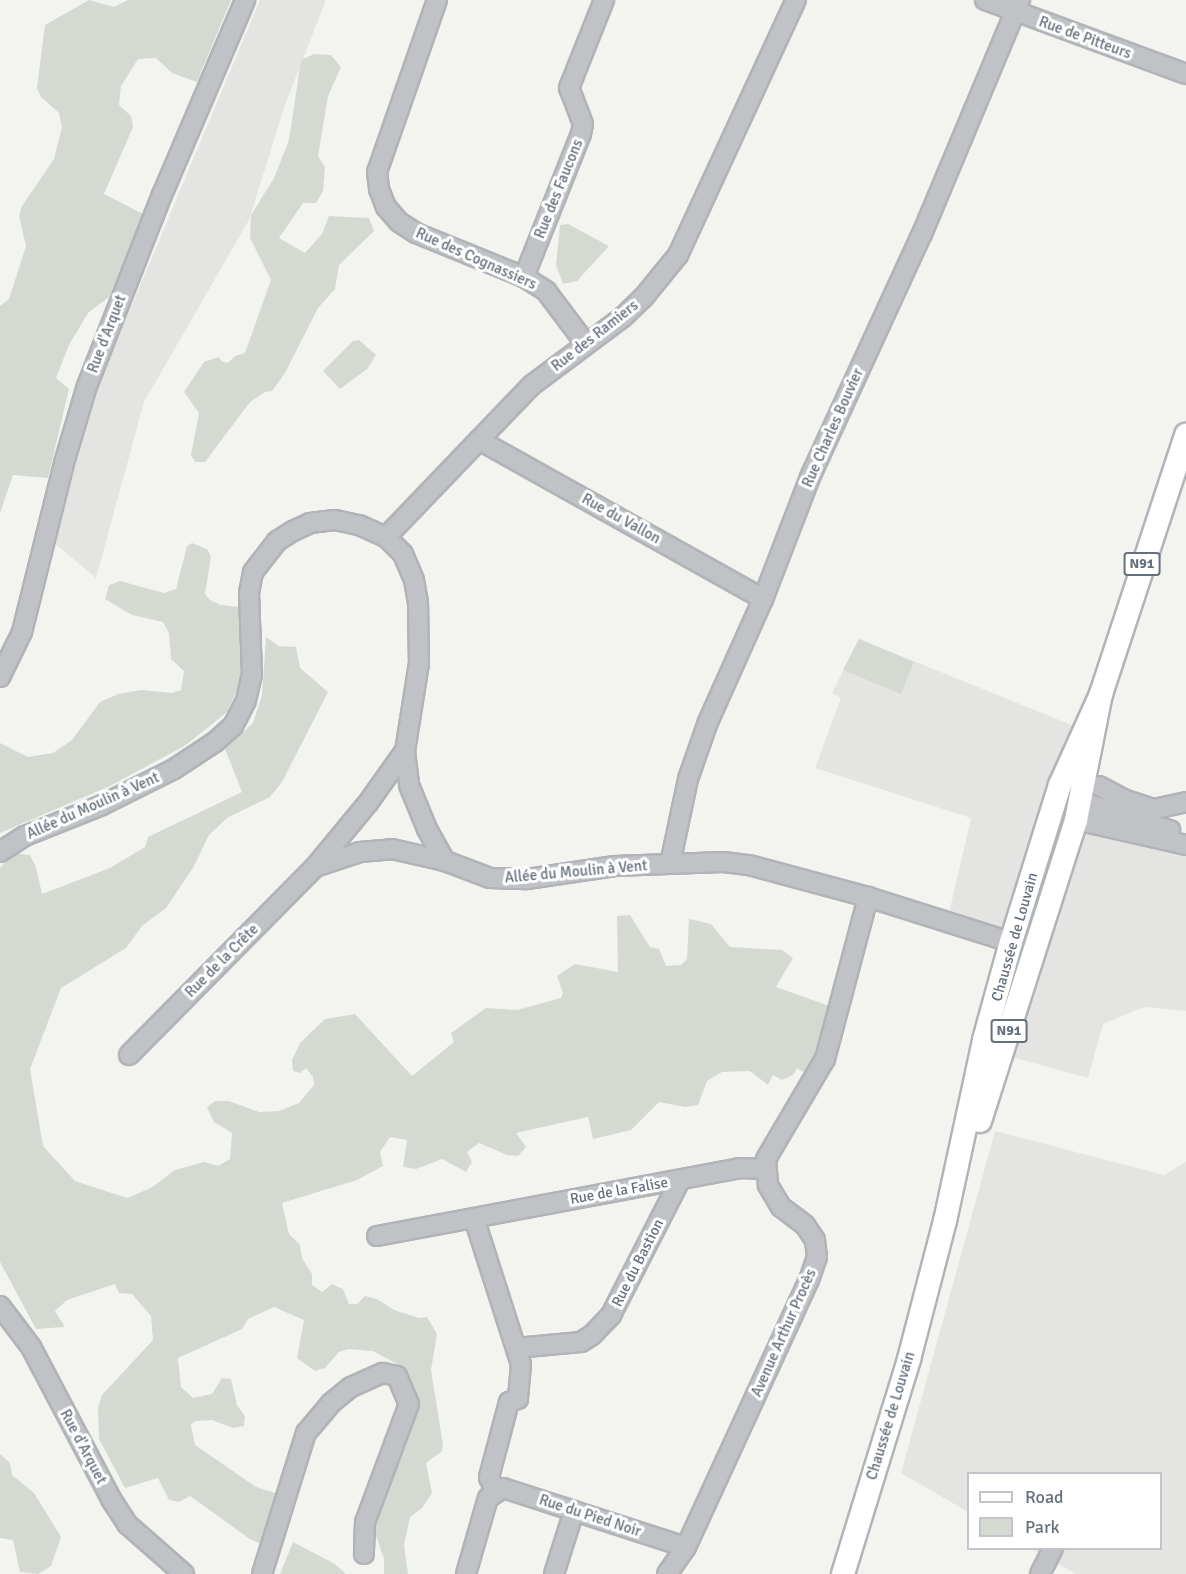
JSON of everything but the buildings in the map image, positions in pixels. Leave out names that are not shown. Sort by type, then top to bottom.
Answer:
[{"type":"main road","name":"Chaussée de Louvain","points":[[843,1574],[909,1359],[945,1221],[984,1040],[1003,1015],[1037,941],[1078,810],[1101,694],[1157,517],[1186,435]]},
{"type":"main road","name":"Chaussée de Louvain","points":[[1003,1015],[1011,942],[1058,791],[1101,694]]},
{"type":"main road","points":[[1058,791],[1078,810]]},
{"type":"main road","points":[[1011,942],[1037,941]]},
{"type":"street","name":"Rue d'Arquet","points":[[0,677],[22,632],[64,463],[87,386],[162,195],[245,0]]},
{"type":"street","name":"Rue des Cognassiers","points":[[438,0],[382,152],[377,172],[379,189],[386,207],[399,222],[416,233],[524,277],[546,291],[586,344]]},
{"type":"street","name":"Rue des Faucons","points":[[524,277],[581,134],[583,124],[569,88],[604,0]]},
{"type":"street","name":"Rue des Ramiers","points":[[386,537],[532,385],[644,298],[678,255],[796,0]]},
{"type":"street","name":"Rue de Pitteurs","points":[[985,0],[1017,6],[1186,74]]},
{"type":"street","name":"Rue Charles Bouvier","points":[[670,864],[688,779],[708,722],[763,599],[810,477],[922,234],[1017,6]]},
{"type":"street","name":"Rue du Vallon","points":[[479,440],[763,599]]},
{"type":"street","name":"Allée du Moulin à Vent","points":[[0,852],[25,836],[102,805],[174,769],[215,742],[233,726],[246,700],[252,675],[249,593],[253,572],[277,541],[310,524],[335,520],[358,525],[386,537],[403,554],[414,580],[418,603],[419,663],[405,751],[409,785],[427,829],[445,861],[489,878],[527,879],[615,866],[723,862],[749,865],[868,897],[1011,942]]},
{"type":"street","name":"Rue de la Crête","points":[[129,1055],[315,867],[368,803],[405,751]]},
{"type":"street","points":[[1099,786],[1123,799],[1154,809],[1186,802]]},
{"type":"street","points":[[1078,810],[1186,834]]},
{"type":"street","points":[[1078,810],[1186,845]]},
{"type":"street","name":"Rue de la Crête","points":[[315,867],[360,852],[392,849],[445,861]]},
{"type":"street","points":[[765,1169],[766,1159],[825,1059],[868,897]]},
{"type":"street","name":"Rue de la Falise","points":[[376,1236],[739,1168],[765,1169]]},
{"type":"street","name":"Avenue Arthur Procès","points":[[667,1574],[686,1547],[809,1280],[817,1257],[815,1240],[805,1225],[781,1207],[768,1185],[765,1169]]},
{"type":"street","name":"Rue du Bastion","points":[[516,1348],[581,1342],[592,1335],[611,1315],[680,1180]]},
{"type":"street","points":[[466,1574],[488,1498],[495,1491],[489,1477],[509,1402],[518,1399],[521,1364],[474,1218]]},
{"type":"street","name":"Rue d'Arquet","points":[[0,1306],[31,1347],[127,1524],[184,1574]]},
{"type":"street","points":[[262,1574],[306,1432],[331,1403],[351,1386],[383,1373],[397,1376],[404,1386],[409,1404],[365,1522],[364,1554]]},
{"type":"street","name":"Rue du Pied Noir","points":[[495,1491],[503,1488],[686,1547]]},
{"type":"street","points":[[554,1574],[574,1511]]},
{"type":"street","points":[[1040,1574],[1052,1550]]},
{"type":"shaded area","points":[[260,0],[326,0],[285,105],[249,220],[144,402],[96,578],[52,541],[69,464],[98,386]]},
{"type":"shaded area","points":[[859,639],[1084,730],[1080,801],[1186,835],[1186,1011],[1144,1007],[1103,1024],[1088,1078],[1001,1054],[1040,939],[949,913],[971,818],[815,768],[841,698],[832,693]]},
{"type":"shaded area","points":[[995,1131],[1164,1175],[1186,1162],[1186,1574],[1076,1574],[1034,1550],[1162,1550],[1162,1472],[967,1472],[967,1511],[901,1473]]},
{"type":"green space","points":[[89,0],[114,7],[128,0],[231,0],[197,82],[172,73],[156,58],[138,59],[121,86],[119,105],[131,116],[133,127],[104,194],[143,214],[109,297],[88,313],[69,345],[56,378],[69,389],[48,478],[13,475],[0,513],[0,306],[9,299],[26,246],[19,216],[22,206],[54,159],[62,127],[59,113],[41,97],[37,88],[45,25]]},
{"type":"green space","points":[[314,54],[331,55],[341,67],[328,96],[318,156],[325,167],[323,191],[316,203],[303,203],[279,238],[305,253],[322,234],[329,216],[369,218],[374,231],[339,265],[335,289],[318,308],[285,373],[272,391],[265,392],[250,402],[205,462],[195,462],[191,455],[199,413],[184,392],[204,362],[218,357],[228,363],[235,356],[245,353],[271,280],[250,238],[251,215],[274,178],[289,140],[301,60]]},
{"type":"green space","points":[[568,224],[609,246],[577,281],[563,284],[556,265],[560,225]]},
{"type":"green space","points":[[359,340],[376,355],[367,369],[340,389],[323,371],[353,341]]},
{"type":"green space","points":[[192,543],[207,549],[211,556],[205,594],[210,600],[221,605],[239,607],[245,643],[241,680],[227,712],[186,745],[110,786],[0,833],[0,743],[28,757],[53,753],[72,740],[100,702],[118,694],[141,690],[172,693],[181,690],[184,671],[171,659],[169,633],[163,622],[132,615],[105,599],[109,585],[120,581],[164,593],[176,589],[187,546]]},
{"type":"green space","points":[[266,637],[279,646],[296,647],[300,668],[328,692],[282,782],[270,797],[227,818],[209,835],[193,868],[166,908],[142,926],[126,948],[61,988],[30,1069],[43,1146],[75,1181],[127,1198],[151,1188],[175,1170],[204,1162],[218,1166],[230,1159],[232,1133],[214,1122],[207,1107],[215,1101],[229,1101],[259,1112],[279,1111],[299,1103],[314,1085],[313,1077],[306,1068],[300,1073],[293,1071],[292,1060],[300,1043],[325,1019],[355,1014],[412,1076],[454,1042],[451,1033],[486,1008],[517,1010],[561,998],[563,993],[557,976],[575,964],[618,972],[617,916],[630,915],[650,947],[659,949],[666,966],[681,965],[687,959],[689,919],[711,924],[730,947],[782,950],[793,958],[776,987],[832,1007],[813,1067],[803,1072],[797,1068],[793,1075],[782,1080],[773,1075],[768,1085],[750,1071],[722,1072],[707,1081],[698,1105],[685,1107],[659,1102],[631,1130],[593,1139],[588,1117],[516,1133],[526,1147],[518,1156],[507,1155],[479,1143],[467,1152],[472,1162],[466,1172],[442,1159],[416,1169],[403,1167],[407,1140],[390,1137],[380,1152],[383,1166],[357,1180],[282,1203],[289,1234],[300,1245],[302,1258],[312,1274],[312,1285],[322,1292],[332,1284],[343,1289],[349,1304],[357,1304],[365,1296],[377,1299],[394,1310],[419,1318],[427,1317],[437,1334],[431,1370],[443,1445],[442,1451],[426,1463],[432,1493],[422,1508],[410,1517],[404,1545],[408,1574],[384,1574],[384,1559],[374,1530],[407,1436],[394,1417],[405,1368],[373,1351],[348,1349],[339,1352],[325,1368],[315,1371],[297,1358],[304,1320],[274,1307],[248,1319],[242,1329],[178,1358],[181,1387],[193,1398],[212,1394],[222,1378],[231,1379],[237,1405],[245,1416],[244,1426],[233,1428],[212,1420],[195,1421],[191,1425],[195,1445],[256,1487],[278,1494],[268,1547],[250,1539],[190,1496],[179,1502],[169,1500],[158,1478],[125,1488],[99,1439],[98,1408],[102,1395],[153,1340],[151,1316],[132,1294],[119,1293],[115,1284],[67,1300],[55,1311],[65,1327],[36,1329],[0,1262],[0,868],[13,853],[30,855],[36,867],[42,894],[110,868],[145,847],[148,837],[242,792],[225,749],[253,723],[262,695]]},
{"type":"green space","points":[[859,639],[914,662],[901,694],[843,670]]},
{"type":"green space","points":[[0,1454],[10,1463],[12,1475],[34,1493],[61,1537],[51,1566],[38,1574],[20,1572],[13,1540],[0,1538]]},
{"type":"green space","points":[[293,1542],[335,1564],[346,1574],[280,1574]]}]
